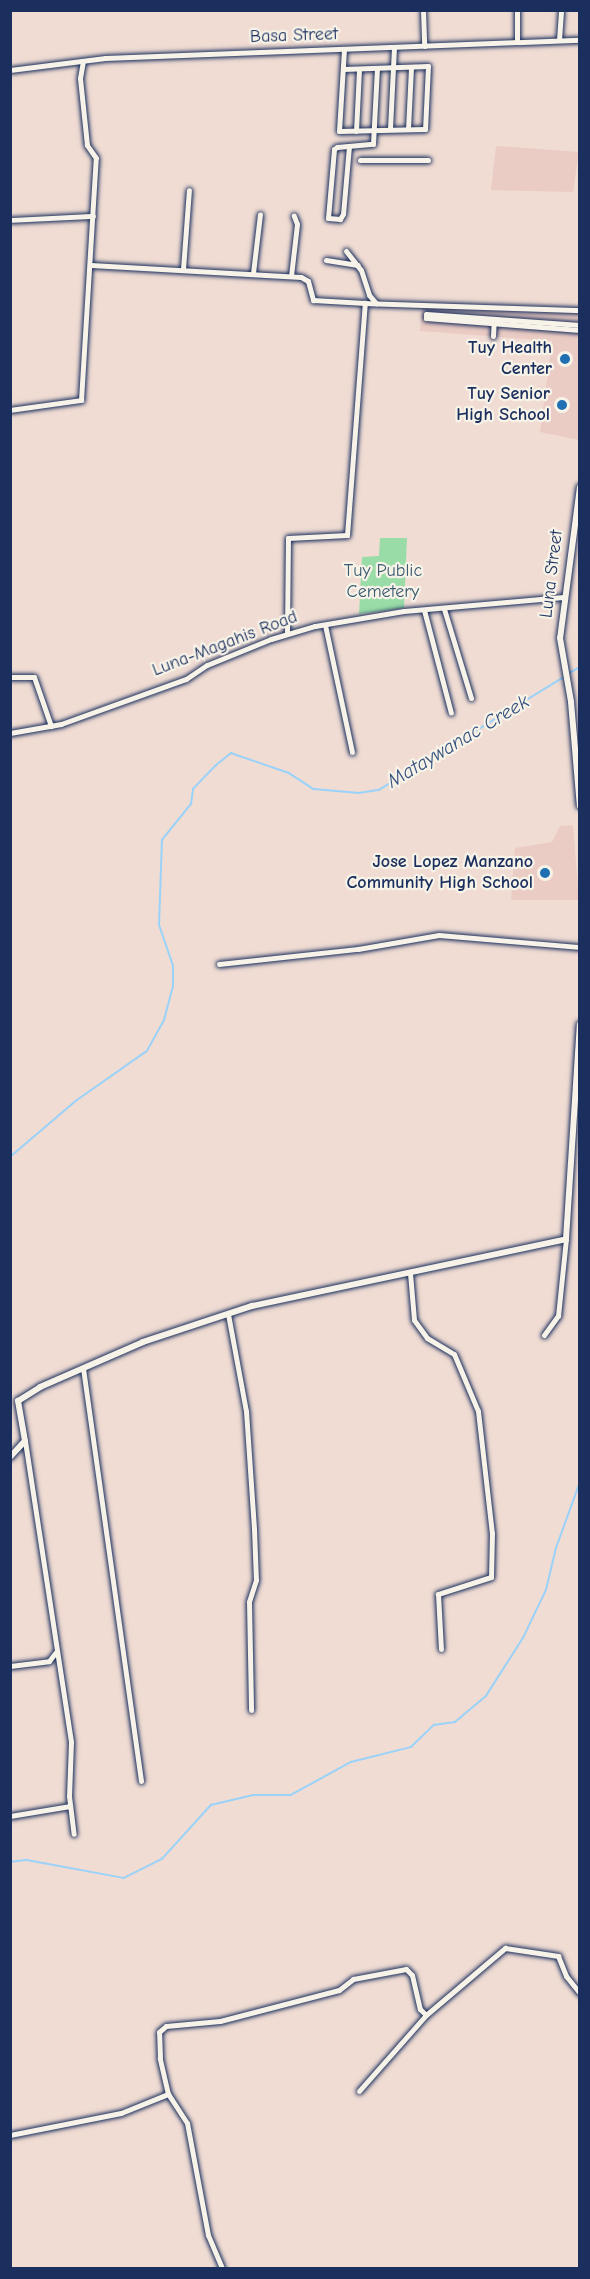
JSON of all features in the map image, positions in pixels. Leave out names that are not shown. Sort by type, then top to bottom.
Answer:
[{"type":"street","points":[[423,10],[424,46]]},
{"type":"street","points":[[517,10],[517,41]]},
{"type":"street","points":[[559,40],[561,10]]},
{"type":"street","name":"Basa Street","points":[[10,70],[83,61],[579,40]]},
{"type":"street","points":[[390,129],[393,48]]},
{"type":"street","points":[[343,69],[428,66],[425,129],[339,131],[344,50]]},
{"type":"street","points":[[10,410],[81,400],[96,158],[87,145],[80,78],[83,61]]},
{"type":"street","points":[[408,129],[411,67]]},
{"type":"street","points":[[374,159],[373,130],[377,68]]},
{"type":"street","points":[[356,131],[359,69]]},
{"type":"street","points":[[349,146],[343,214],[340,219],[328,218],[334,148],[349,146],[373,144]]},
{"type":"street","points":[[360,160],[428,160]]},
{"type":"street","points":[[183,269],[189,190]]},
{"type":"street","points":[[253,273],[260,214]]},
{"type":"street","points":[[10,220],[93,216]]},
{"type":"street","points":[[291,276],[297,224],[294,216]]},
{"type":"street","points":[[346,251],[358,266],[376,303]]},
{"type":"street","points":[[326,260],[358,266]]},
{"type":"street","points":[[91,265],[306,278],[313,300],[579,310]]},
{"type":"street","points":[[287,633],[288,538],[347,535],[365,303]]},
{"type":"street","points":[[579,325],[494,320],[426,318],[426,314],[494,320],[579,330]]},
{"type":"street","points":[[493,336],[494,320]]},
{"type":"street","name":"Luna Street","points":[[579,487],[563,597],[563,665],[569,690],[579,807]]},
{"type":"street","name":"Luna-Magahis Road","points":[[10,733],[51,726],[186,679],[207,665],[287,633],[424,610],[563,597]]},
{"type":"street","points":[[444,609],[471,698]]},
{"type":"street","points":[[424,610],[451,713]]},
{"type":"street","points":[[325,625],[352,752]]},
{"type":"street","points":[[10,677],[34,677],[51,726]]},
{"type":"street","points":[[219,964],[358,949],[439,935],[579,947]]},
{"type":"street","points":[[544,1335],[558,1316],[566,1239],[579,1024]]},
{"type":"street","points":[[74,1834],[70,1806],[71,1742],[18,1401],[40,1387],[143,1342],[228,1314],[566,1239]]},
{"type":"street","points":[[410,1273],[414,1320],[427,1338],[454,1354],[478,1411],[492,1533],[491,1577],[438,1594],[441,1649]]},
{"type":"street","points":[[228,1314],[246,1411],[254,1528],[256,1580],[249,1602],[251,1710]]},
{"type":"street","points":[[83,1368],[141,1781]]},
{"type":"street","points":[[10,1457],[25,1441]]},
{"type":"street","points":[[10,1666],[49,1660],[56,1652]]},
{"type":"street","points":[[10,1816],[70,1806]]},
{"type":"street","points":[[359,2091],[426,2015],[505,1948],[558,1956],[566,1976],[579,1993]]},
{"type":"street","points":[[222,2268],[208,2235],[187,2123],[168,2094],[158,2041],[159,2032],[166,2026],[220,2021],[339,1990],[353,1979],[406,1969],[412,1975],[420,2009],[426,2015]]},
{"type":"street","points":[[10,2135],[122,2113],[168,2094]]},
{"type":"shaded area","points":[[496,146],[579,152],[573,192],[491,190]]},
{"type":"shaded area","points":[[422,306],[579,312],[579,440],[540,432],[552,341],[420,331]]},
{"type":"shaded area","name":"Jose Lopez Manzano Community High School","points":[[573,825],[579,900],[511,900],[515,848],[552,842],[560,826]]},
{"type":"green space","name":"Tuy Public Cemetery","points":[[380,538],[407,538],[404,608],[359,614],[362,557],[379,556]]},
{"type":"waterway","name":"Mataywanac Creek","points":[[568,674],[580,667]]},
{"type":"waterway","name":"Mataywanac Creek","points":[[10,1157],[77,1100],[147,1051],[164,1020],[173,987],[173,966],[159,925],[162,840],[191,804],[193,789],[215,766],[231,753],[289,773],[314,789],[359,793],[379,790],[564,677]]},
{"type":"waterway","points":[[10,1862],[27,1860],[124,1878],[162,1859],[211,1805],[253,1795],[291,1795],[351,1762],[411,1747],[434,1725],[455,1722],[486,1696],[523,1638],[546,1590],[556,1548],[580,1482]]},
{"type":"place","name":"Tuy Health Center","points":[[565,359]]},
{"type":"place","name":"Tuy Senior High School","points":[[562,405]]},
{"type":"place","name":"Jose Lopez Manzano Community High School","points":[[545,873]]}]
